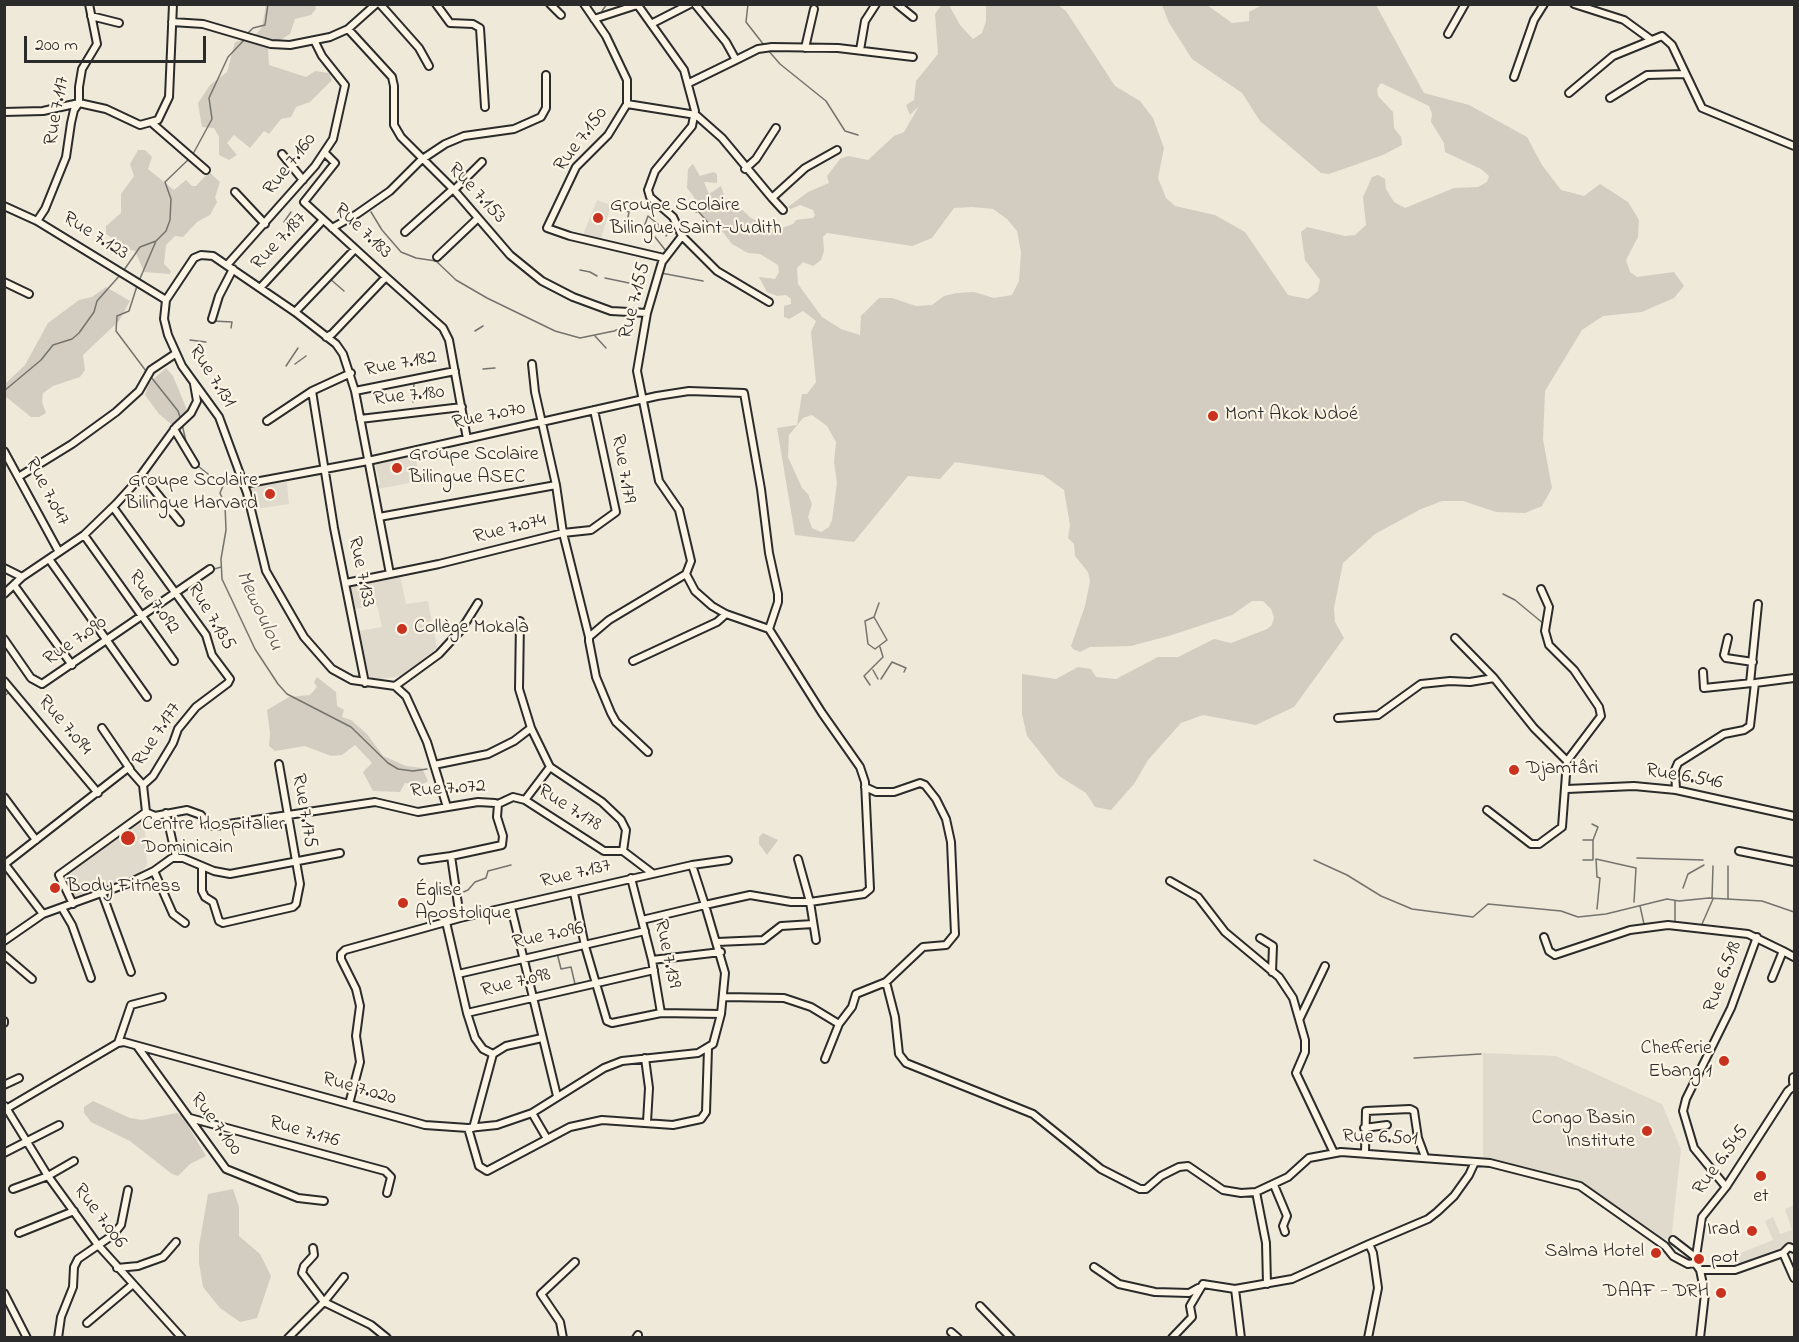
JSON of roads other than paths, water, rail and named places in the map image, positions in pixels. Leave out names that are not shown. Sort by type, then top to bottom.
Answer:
[{"type":"street","name":"Rue 7.117","points":[[37,221],[61,173],[74,110],[79,103],[82,69],[97,44],[89,4]]},
{"type":"street","points":[[4,112],[43,111],[79,103],[106,109],[140,125],[152,123],[163,114],[169,97],[173,4]]},
{"type":"street","points":[[436,4],[450,23],[473,24],[480,28],[485,107]]},
{"type":"street","points":[[550,4],[561,15]]},
{"type":"street","points":[[584,4],[606,36],[627,80],[627,104]]},
{"type":"street","points":[[651,24],[690,4]]},
{"type":"street","points":[[695,4],[726,42],[735,60]]},
{"type":"street","points":[[860,50],[865,21],[876,4]]},
{"type":"street","points":[[897,4],[912,17]]},
{"type":"street","points":[[1448,34],[1465,4]]},
{"type":"street","points":[[1514,77],[1534,20],[1544,4]]},
{"type":"street","points":[[1574,4],[1624,20],[1650,39]]},
{"type":"street","points":[[172,22],[203,24],[268,43],[290,45],[315,42],[348,29],[376,5],[419,48],[429,66]]},
{"type":"street","points":[[594,19],[637,5],[678,59],[689,83],[696,115],[722,138],[745,169],[783,210]]},
{"type":"street","points":[[805,48],[814,9]]},
{"type":"street","points":[[91,16],[119,23]]},
{"type":"street","name":"Rue 7.153","points":[[348,29],[392,77],[394,125],[400,137],[453,190],[510,255],[555,289],[611,311],[647,313]]},
{"type":"street","points":[[1569,93],[1613,56],[1662,36],[1669,40],[1697,102],[1705,111],[1794,146]]},
{"type":"street","name":"Rue 7.160","points":[[212,318],[230,267],[325,153],[333,139],[345,85],[321,56],[315,42]]},
{"type":"street","points":[[689,83],[758,49],[768,47],[860,50],[913,57]]},
{"type":"street","points":[[1610,98],[1647,75],[1684,74]]},
{"type":"street","points":[[332,228],[390,191],[421,160],[464,136],[513,129],[541,117],[546,108],[546,75]]},
{"type":"street","name":"Rue 7.150","points":[[664,258],[570,236],[547,228],[576,167],[608,135],[627,104],[696,115]]},
{"type":"street","points":[[696,115],[685,136],[655,171],[648,190],[650,197],[673,218],[682,236],[717,271],[769,302]]},
{"type":"street","points":[[152,123],[206,170]]},
{"type":"street","points":[[745,169],[756,159],[776,128]]},
{"type":"street","points":[[772,198],[810,164],[837,150]]},
{"type":"street","name":"Rue 7.183","points":[[325,153],[335,163],[305,203],[386,277],[340,326],[326,337]]},
{"type":"street","points":[[282,154],[303,180]]},
{"type":"street","points":[[405,232],[482,162]]},
{"type":"street","points":[[236,192],[265,224]]},
{"type":"street","name":"Rue 7.123","points":[[4,206],[37,221],[166,300]]},
{"type":"street","points":[[437,257],[477,219]]},
{"type":"street","name":"Rue 7.187","points":[[260,288],[323,220]]},
{"type":"street","name":"Rue 7.155","points":[[682,236],[664,258],[647,313],[637,370],[640,399],[659,482],[679,510],[686,529],[691,561],[687,574]]},
{"type":"street","points":[[295,312],[355,249]]},
{"type":"street","points":[[166,300],[194,258],[201,255],[213,256],[295,312],[343,354],[355,391],[390,574]]},
{"type":"street","points":[[386,277],[443,328],[449,340],[467,439]]},
{"type":"street","points":[[4,282],[29,294]]},
{"type":"street","name":"Rue 7.131","points":[[166,300],[164,319],[175,354],[219,417],[244,484],[266,571],[291,617],[304,637],[332,669],[352,680],[395,686]]},
{"type":"street","points":[[20,476],[72,444],[116,412],[139,391],[151,370],[175,354]]},
{"type":"street","points":[[532,364],[556,484]]},
{"type":"street","name":"Rue 7.182","points":[[355,391],[455,370]]},
{"type":"street","points":[[267,421],[312,391],[351,373]]},
{"type":"street","points":[[59,552],[84,535],[113,507],[142,475],[174,429],[195,409],[197,401],[193,382]]},
{"type":"street","name":"Rue 7.133","points":[[312,391],[324,468],[365,683]]},
{"type":"street","name":"Rue 7.070","points":[[244,484],[368,461],[543,423],[640,399],[689,391],[742,393],[745,394],[769,553],[777,583],[778,602],[769,629]]},
{"type":"street","name":"Rue 7.180","points":[[360,419],[462,407]]},
{"type":"street","name":"Rue 7.179","points":[[563,533],[591,530],[616,512],[594,410]]},
{"type":"street","points":[[174,429],[195,464]]},
{"type":"street","name":"Rue 7.047","points":[[4,451],[20,476],[59,552],[22,577],[4,594]]},
{"type":"street","points":[[142,475],[180,522]]},
{"type":"street","name":"Rue 7.074","points":[[346,583],[563,533],[556,484],[380,518]]},
{"type":"street","name":"Rue 7.135","points":[[113,507],[206,635],[210,650],[229,682]]},
{"type":"street","points":[[563,533],[589,637],[596,677],[616,722],[648,752]]},
{"type":"street","name":"Rue 7.092","points":[[84,535],[174,661]]},
{"type":"street","points":[[49,559],[147,697]]},
{"type":"street","points":[[4,568],[22,577]]},
{"type":"street","name":"Rue 7.090","points":[[4,639],[31,678],[39,683],[48,682],[210,569]]},
{"type":"street","points":[[589,637],[609,620],[687,574],[702,599],[726,615],[769,629],[822,713],[860,767],[865,787],[870,889],[864,894],[810,902],[791,902],[750,895],[642,920]]},
{"type":"street","points":[[14,585],[72,665]]},
{"type":"street","points":[[1488,810],[1535,845],[1562,826],[1567,789],[1567,761],[1601,716],[1599,707],[1575,670],[1549,645],[1545,630],[1549,607],[1541,589]]},
{"type":"street","points":[[447,807],[413,707],[406,696],[395,686],[439,654],[461,630],[478,603]]},
{"type":"street","points":[[1676,790],[1675,770],[1678,763],[1724,734],[1744,730],[1750,726],[1758,604]]},
{"type":"street","points":[[633,661],[717,622],[726,615]]},
{"type":"street","points":[[520,621],[519,689],[531,728],[550,767],[602,802],[621,820],[626,830],[623,851]]},
{"type":"street","points":[[1455,638],[1494,678],[1534,728],[1567,761]]},
{"type":"street","points":[[1728,638],[1724,655],[1726,658],[1753,662]]},
{"type":"street","points":[[1703,672],[1704,687],[1794,678]]},
{"type":"street","points":[[1338,718],[1378,715],[1421,684],[1450,681],[1470,682],[1494,678]]},
{"type":"street","name":"Rue 7.094","points":[[4,681],[98,793]]},
{"type":"street","name":"Rue 7.177","points":[[143,785],[153,776],[173,743],[178,729],[196,707],[229,682]]},
{"type":"street","points":[[73,904],[59,875],[146,812],[143,785],[102,728]]},
{"type":"street","points":[[434,765],[488,754],[514,741],[531,728]]},
{"type":"street","name":"Rue 7.175","points":[[202,867],[202,891],[205,897],[213,902],[219,921],[293,907],[301,889],[279,764]]},
{"type":"street","points":[[525,800],[550,767]]},
{"type":"street","points":[[43,914],[5,864],[130,769]]},
{"type":"street","points":[[825,1059],[839,1024],[852,1007],[856,994],[886,982],[923,947],[946,945],[952,941],[955,934],[951,842],[946,819],[926,785],[920,783],[894,792],[876,792],[865,787]]},
{"type":"street","name":"Rue 6.546","points":[[1567,789],[1634,786],[1676,790],[1794,816]]},
{"type":"street","points":[[4,797],[36,840]]},
{"type":"street","name":"Rue 7.178","points":[[498,804],[513,798],[525,800],[604,850],[623,851],[652,873]]},
{"type":"street","name":"Rue 7.072","points":[[146,812],[155,816],[179,810],[194,811],[208,825],[215,826],[375,802],[418,812],[478,802],[498,804],[497,817],[501,824],[502,844],[451,856]]},
{"type":"street","points":[[166,813],[176,857]]},
{"type":"street","points":[[1738,851],[1794,862]]},
{"type":"street","points":[[176,857],[230,874],[340,854]]},
{"type":"street","points":[[422,860],[451,856],[460,918]]},
{"type":"street","points":[[4,941],[43,914],[154,871],[176,857]]},
{"type":"street","points":[[798,859],[810,902],[816,940]]},
{"type":"street","name":"Rue 7.137","points":[[349,1104],[360,1062],[356,1036],[360,1006],[341,954],[345,950],[460,918],[652,873],[728,860]]},
{"type":"street","points":[[542,1038],[506,1046],[493,1054],[471,1128],[483,1171],[487,1171],[546,1137],[570,1127],[602,1120],[673,1125],[704,1117],[708,1048],[717,1036],[725,974],[721,952],[692,865]]},
{"type":"street","points":[[154,871],[173,914],[185,923]]},
{"type":"street","name":"Rue 7.139","points":[[574,893],[595,983],[609,1022],[661,1013],[652,960],[631,878]]},
{"type":"street","points":[[1170,881],[1198,897],[1225,932],[1279,977],[1293,998],[1305,1040],[1305,1052],[1296,1073],[1334,1153]]},
{"type":"street","points":[[102,893],[131,972]]},
{"type":"street","points":[[511,907],[557,1095]]},
{"type":"street","points":[[62,908],[72,925],[92,978]]},
{"type":"street","name":"Rue 7.098","points":[[446,922],[467,1013],[654,970]]},
{"type":"street","points":[[717,942],[763,940],[782,926],[813,924]]},
{"type":"street","points":[[1544,937],[1549,951],[1555,955],[1592,941],[1659,925],[1695,927],[1757,937],[1794,957]]},
{"type":"street","name":"Rue 7.096","points":[[459,974],[645,931]]},
{"type":"street","name":"Rue 6.518","points":[[1726,1187],[1694,1148],[1683,1111],[1686,1099],[1735,999],[1757,937]]},
{"type":"street","points":[[1260,938],[1273,946],[1272,972]]},
{"type":"street","points":[[1772,978],[1783,951]]},
{"type":"street","points":[[652,960],[721,952]]},
{"type":"street","points":[[4,955],[32,979]]},
{"type":"street","points":[[1300,1018],[1326,966]]},
{"type":"street","name":"Rue 6.501","points":[[886,982],[895,1017],[899,1054],[906,1063],[1033,1114],[1101,1169],[1140,1190],[1146,1189],[1161,1176],[1179,1167],[1188,1166],[1223,1190],[1241,1193],[1256,1192],[1288,1177],[1309,1158],[1334,1153],[1365,1152],[1475,1162],[1506,1166],[1580,1186],[1665,1246],[1673,1256],[1688,1264],[1695,1260]]},
{"type":"street","points":[[5,1107],[118,1043],[132,1005],[162,997]]},
{"type":"street","points":[[723,997],[784,998],[811,1007],[839,1024]]},
{"type":"street","points":[[467,1013],[474,1038],[483,1048],[493,1054]]},
{"type":"street","points":[[661,1013],[721,1014]]},
{"type":"street","name":"Rue 7.020","points":[[118,1043],[137,1046],[425,1125],[471,1128],[497,1125],[532,1113],[557,1095],[604,1068],[622,1061],[698,1053],[708,1048]]},
{"type":"street","name":"Rue 7.100","points":[[137,1046],[219,1161],[232,1173],[298,1198],[324,1201]]},
{"type":"street","points":[[645,1058],[649,1088],[647,1122]]},
{"type":"street","points":[[4,1085],[19,1078]]},
{"type":"street","name":"Rue 6.545","points":[[1695,1260],[1702,1217],[1726,1187],[1794,1082]]},
{"type":"street","name":"Rue 7.006","points":[[5,1107],[48,1176],[98,1245],[182,1338]]},
{"type":"street","points":[[1365,1152],[1365,1113],[1368,1110],[1410,1108],[1415,1115],[1418,1138],[1425,1157]]},
{"type":"street","points":[[532,1113],[546,1137]]},
{"type":"street","name":"Rue 7.176","points":[[190,1118],[385,1171],[391,1177],[387,1193]]},
{"type":"street","points":[[4,1153],[59,1125]]},
{"type":"street","points":[[1365,1128],[1387,1125]]},
{"type":"street","points":[[13,1189],[48,1176],[74,1161]]},
{"type":"street","points":[[1094,1267],[1119,1284],[1155,1292],[1189,1293],[1207,1284],[1235,1289],[1292,1279],[1428,1219],[1437,1212],[1469,1175],[1475,1162]]},
{"type":"street","points":[[1274,1185],[1287,1216],[1283,1226],[1285,1232]]},
{"type":"street","points":[[58,1338],[61,1317],[73,1287],[74,1267],[78,1259],[113,1234],[121,1225],[128,1190]]},
{"type":"street","points":[[1256,1192],[1266,1243],[1267,1284]]},
{"type":"street","points":[[19,1233],[74,1211]]},
{"type":"street","points":[[1673,1240],[1695,1260],[1700,1270],[1706,1294],[1700,1338]]},
{"type":"street","points":[[117,1268],[138,1266],[163,1257],[176,1242]]},
{"type":"street","points":[[1368,1338],[1378,1288],[1373,1252],[1369,1244]]},
{"type":"street","points":[[1700,1270],[1735,1270],[1783,1253],[1789,1247],[1794,1249]]},
{"type":"street","points":[[314,1248],[314,1255],[304,1266],[302,1273],[324,1302],[371,1325],[387,1338]]},
{"type":"street","points":[[1783,1253],[1794,1278]]},
{"type":"street","points":[[563,1338],[560,1322],[541,1294],[575,1262]]},
{"type":"street","points":[[288,1338],[324,1302],[344,1277]]},
{"type":"street","points":[[87,1323],[132,1285]]},
{"type":"street","points":[[1172,1338],[1192,1317],[1190,1306],[1199,1288]]},
{"type":"street","points":[[1235,1289],[1241,1338]]},
{"type":"street","points":[[4,1293],[27,1338]]},
{"type":"street","points":[[980,1306],[1011,1338]]},
{"type":"street","points":[[951,1332],[958,1338]]},
{"type":"waterway","points":[[247,34],[253,28],[265,25],[268,4]]},
{"type":"waterway","points":[[602,11],[607,4]]},
{"type":"waterway","points":[[748,4],[746,22],[764,45]]},
{"type":"waterway","points":[[193,154],[212,119],[209,98],[228,57],[245,39]]},
{"type":"waterway","points":[[767,49],[780,64],[826,101],[845,131],[858,135]]},
{"type":"waterway","points":[[124,270],[140,247],[156,241],[166,231],[170,220],[171,199],[165,182],[190,158]]},
{"type":"waterway","points":[[623,210],[629,212],[627,222]]},
{"type":"waterway","points":[[696,212],[698,211],[711,226]]},
{"type":"waterway","points":[[284,222],[291,212]]},
{"type":"waterway","points":[[371,212],[382,230],[401,252],[416,258],[436,261],[456,280],[487,298],[555,331],[580,338],[614,331],[633,324]]},
{"type":"waterway","points":[[644,227],[648,216],[659,225],[659,230]]},
{"type":"waterway","points":[[666,236],[674,224]]},
{"type":"waterway","points":[[655,237],[666,251]]},
{"type":"waterway","name":"Mewoulou","points":[[139,281],[156,241]]},
{"type":"waterway","points":[[580,270],[597,276]]},
{"type":"waterway","points":[[661,273],[703,281]]},
{"type":"waterway","points":[[4,391],[41,360],[53,345],[72,339],[79,333],[94,312],[97,301],[121,274]]},
{"type":"waterway","points":[[329,278],[344,291]]},
{"type":"waterway","points":[[605,278],[629,283]]},
{"type":"waterway","name":"Mewoulou","points":[[137,286],[129,311],[117,316],[116,331],[146,371]]},
{"type":"waterway","points":[[213,321],[232,322],[231,328]]},
{"type":"waterway","points":[[475,331],[483,326]]},
{"type":"waterway","points":[[595,336],[606,348]]},
{"type":"waterway","points":[[190,340],[206,342]]},
{"type":"waterway","points":[[286,366],[298,348]]},
{"type":"waterway","points":[[295,364],[306,356]]},
{"type":"waterway","points":[[483,369],[495,368]]},
{"type":"waterway","name":"Mewoulou","points":[[151,377],[178,411],[181,420]]},
{"type":"waterway","points":[[413,402],[414,382]]},
{"type":"waterway","name":"Mewoulou","points":[[182,424],[187,446]]},
{"type":"waterway","name":"Mewoulou","points":[[198,466],[223,486],[220,493],[225,505],[226,530],[221,559],[222,579],[255,649],[278,684],[287,694],[351,727],[388,763],[398,769],[413,771],[427,769]]},
{"type":"waterway","points":[[211,570],[221,567]]},
{"type":"waterway","points":[[1503,594],[1515,600],[1544,624]]},
{"type":"waterway","points":[[874,617],[887,640],[875,649],[868,644],[865,621],[874,617],[879,603]]},
{"type":"waterway","points":[[870,685],[864,676],[883,657],[880,647]]},
{"type":"waterway","points":[[881,679],[892,662],[906,668],[904,672]]},
{"type":"waterway","points":[[873,670],[878,679]]},
{"type":"waterway","points":[[4,696],[11,691]]},
{"type":"waterway","points":[[1583,860],[1593,860],[1593,840],[1598,827],[1592,824]]},
{"type":"waterway","points":[[1583,840],[1592,840]]},
{"type":"waterway","points":[[1637,858],[1703,860]]},
{"type":"waterway","points":[[1597,909],[1600,878],[1597,877],[1596,859],[1636,868],[1634,902]]},
{"type":"waterway","points":[[1314,860],[1347,875],[1381,896],[1412,909],[1473,917],[1488,904],[1561,911],[1578,917],[1606,914],[1667,899],[1679,901],[1709,898],[1762,901],[1794,912]]},
{"type":"waterway","points":[[459,894],[468,890],[475,882],[486,878],[488,871],[511,865]]},
{"type":"waterway","points":[[1683,888],[1688,874],[1704,865]]},
{"type":"waterway","points":[[1712,898],[1713,866]]},
{"type":"waterway","points":[[1728,866],[1728,899]]},
{"type":"waterway","points":[[1704,927],[1702,924],[1713,899]]},
{"type":"waterway","points":[[1675,901],[1675,923]]},
{"type":"waterway","points":[[1640,906],[1644,924]]},
{"type":"waterway","points":[[557,953],[561,969],[571,967],[575,984]]},
{"type":"waterway","points":[[1414,1058],[1481,1054]]},
{"type":"place","name":"Groupe Scolaire Bilingue Saint-Judith","points":[[598,218]]},
{"type":"place","name":"Mont Akok Ndoé","points":[[1213,416]]},
{"type":"place","name":"Groupe Scolaire Bilingue ASEC","points":[[397,468]]},
{"type":"place","name":"Groupe Scolaire Bilingue Harvard","points":[[270,494]]},
{"type":"place","name":"Collège Mokala","points":[[402,629]]},
{"type":"place","name":"Djamtâri","points":[[1514,770]]},
{"type":"place","name":"Centre Hospitalier Dominicain","points":[[128,838]]},
{"type":"place","name":"Body Fitness","points":[[55,888]]},
{"type":"place","name":"Église Apostolique","points":[[403,903]]},
{"type":"place","name":"Chefferie Ebang 1","points":[[1724,1061]]},
{"type":"place","name":"Congo Basin Institute","points":[[1647,1131]]},
{"type":"place","name":"et","points":[[1761,1176]]},
{"type":"place","name":"Irad","points":[[1752,1231]]},
{"type":"place","name":"Salma Hotel","points":[[1656,1253]]},
{"type":"place","name":"pot","points":[[1699,1259]]},
{"type":"place","name":"DAAF - DRH","points":[[1721,1293]]}]
